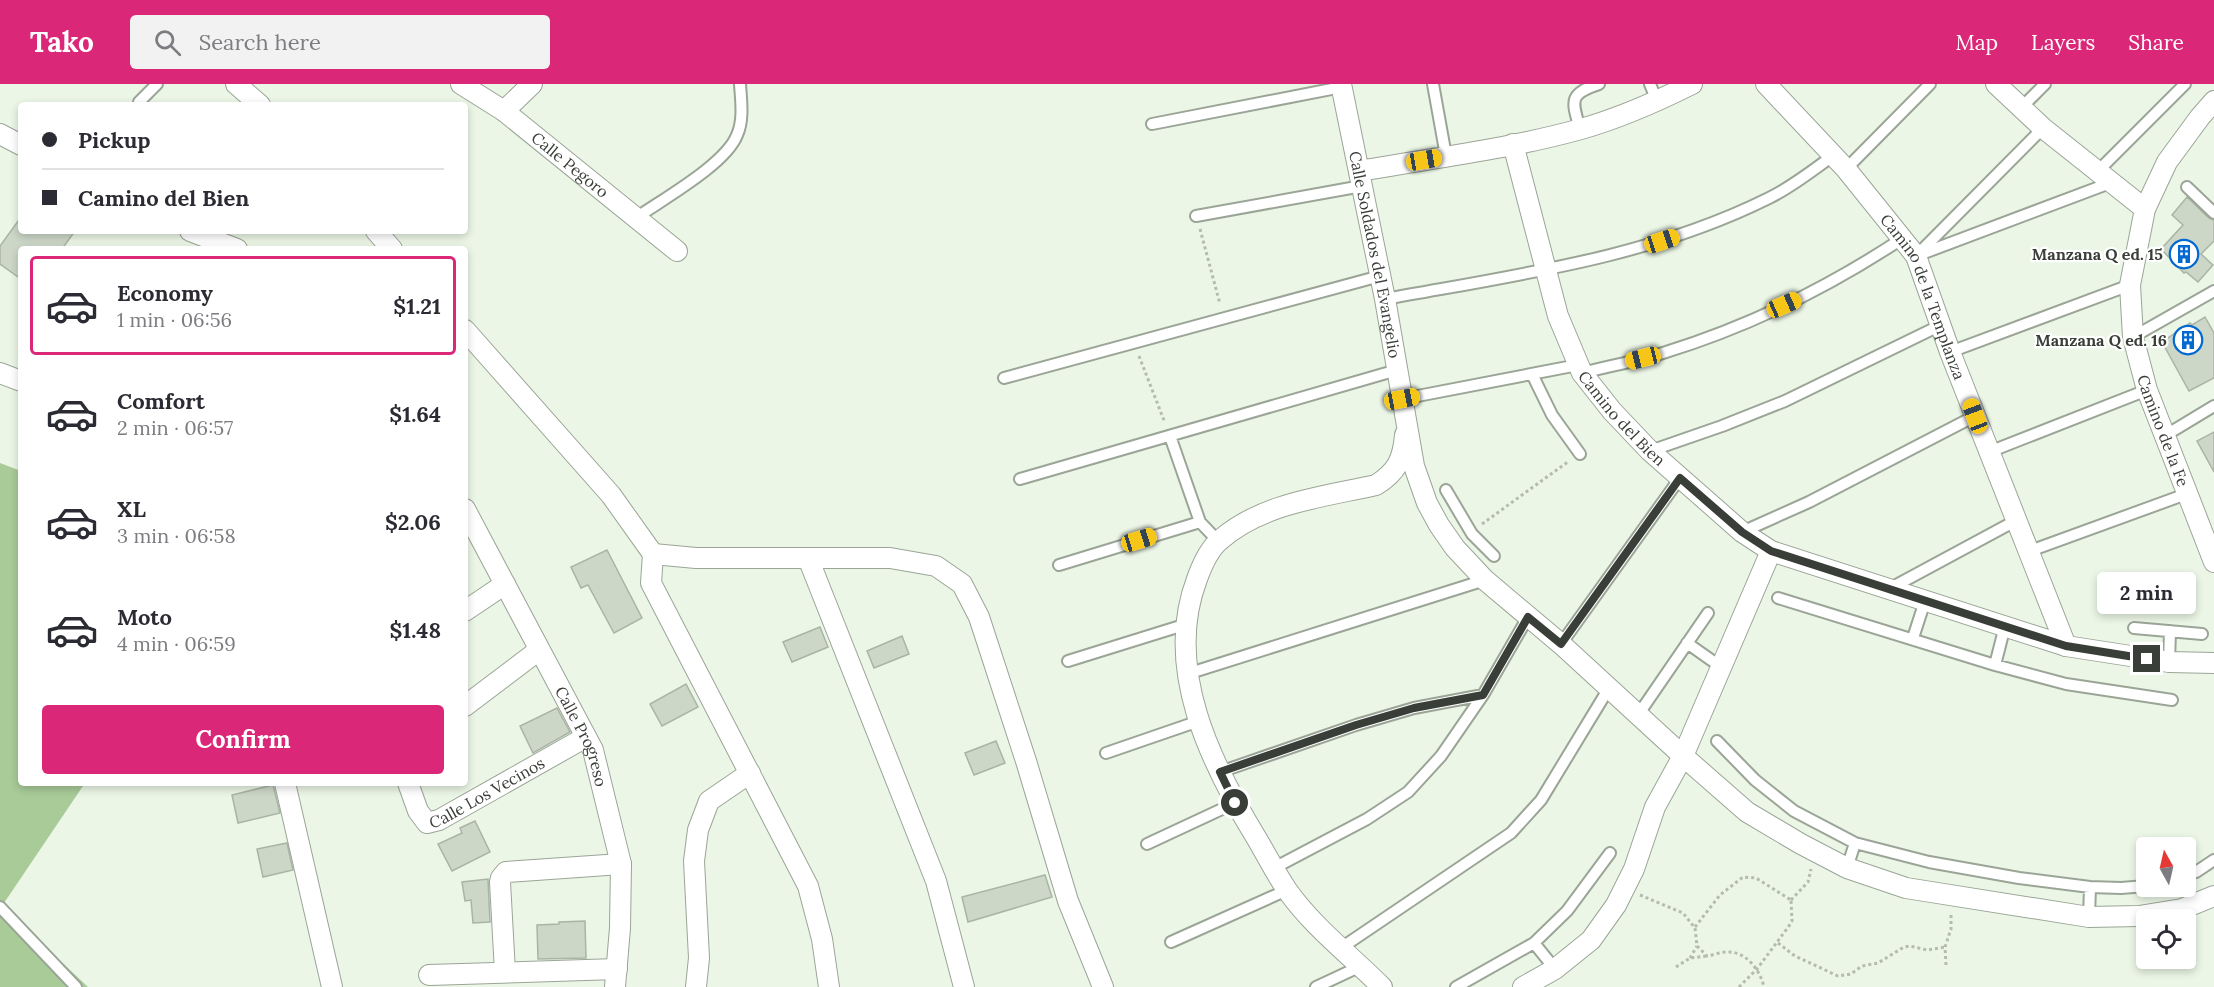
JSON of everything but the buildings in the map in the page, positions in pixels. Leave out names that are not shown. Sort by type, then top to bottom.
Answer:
[{"type":"street","points":[[236,84],[257,102]]},
{"type":"street","name":"Calle Pegoro","points":[[461,84],[504,111],[677,251]]},
{"type":"street","points":[[504,111],[532,84]]},
{"type":"street","points":[[1360,178],[1446,156],[1580,129],[1621,116],[1654,93],[1692,84]]},
{"type":"street","name":"Camino de la Templanza","points":[[1766,84],[1840,162],[1916,256],[1950,352],[2066,646]]},
{"type":"street","points":[[1996,84],[2043,128],[2103,178],[2145,209]]},
{"type":"street","name":"Calle Soldados del Evangelio","points":[[1342,85],[1385,299],[1406,425]]},
{"type":"street","name":"Camino de la Fe","points":[[2214,101],[2168,162],[2145,209],[2130,285],[2133,337],[2147,390],[2189,493],[2209,531],[2214,561]]},
{"type":"street","points":[[0,134],[18,143]]},
{"type":"street","name":"Camino del Bien","points":[[1513,144],[1558,316],[1580,369],[1612,411],[1650,451],[1742,532],[1771,551],[2066,646],[2169,662],[2214,663]]},
{"type":"street","points":[[198,234],[229,246]]},
{"type":"street","points":[[379,234],[389,246]]},
{"type":"street","points":[[468,333],[612,495],[653,554],[651,583],[808,886],[822,939],[829,987]]},
{"type":"street","points":[[0,373],[18,380]]},
{"type":"street","points":[[1382,987],[1312,920],[1287,890],[1235,803],[1209,749],[1199,721],[1187,674],[1187,624],[1192,592],[1203,563],[1218,541],[1244,522],[1278,507],[1376,485],[1390,476],[1399,464],[1404,448],[1406,425]]},
{"type":"street","points":[[1406,425],[1414,466],[1427,503],[1438,525],[1455,548],[1485,580],[1561,644],[1747,812],[1847,868],[1906,888],[2089,917],[2150,915],[2182,909],[2214,896]]},
{"type":"street","name":"Calle Progreso","points":[[468,515],[593,750],[621,864],[620,928],[616,978]]},
{"type":"street","points":[[1523,987],[1555,969],[1591,940],[1616,905],[1634,869],[1655,807],[1683,756],[1771,551]]},
{"type":"street","points":[[653,554],[696,558],[890,558],[936,566],[962,584],[979,617],[1068,901],[1103,987]]},
{"type":"street","points":[[808,558],[936,881],[964,987]]},
{"type":"street","points":[[468,609],[505,584]]},
{"type":"street","points":[[468,704],[539,650]]},
{"type":"street","name":"Calle Los Vecinos","points":[[409,786],[418,811],[427,823],[439,819],[586,737]]},
{"type":"street","points":[[696,987],[699,957],[694,861],[698,830],[709,801],[750,772]]},
{"type":"street","points":[[286,786],[332,987]]},
{"type":"street","points":[[505,972],[500,882],[503,874],[621,864]]},
{"type":"street","points":[[429,975],[505,972],[616,978]]},
{"type":"lane","points":[[139,102],[157,84]]},
{"type":"lane","points":[[636,218],[728,151],[738,134],[742,111],[740,84]]},
{"type":"lane","points":[[1433,84],[1446,156]]},
{"type":"lane","points":[[1580,129],[1573,101],[1576,94],[1582,90],[1599,84]]},
{"type":"lane","points":[[1385,299],[1624,253],[1700,229],[1771,198],[1840,162],[1930,84]]},
{"type":"lane","points":[[2021,108],[2045,84]]},
{"type":"lane","points":[[1916,256],[2103,178],[2185,84]]},
{"type":"lane","points":[[1152,124],[1342,85]]},
{"type":"lane","points":[[1916,256],[2043,128]]},
{"type":"lane","points":[[1196,216],[1360,178]]},
{"type":"lane","points":[[2187,187],[2214,213]]},
{"type":"lane","points":[[1402,399],[1532,374],[1580,369],[1663,353],[1804,297],[1859,268],[1903,238]]},
{"type":"lane","points":[[1004,378],[1380,276]]},
{"type":"lane","points":[[1950,352],[2130,285]]},
{"type":"lane","points":[[2133,337],[2214,291]]},
{"type":"lane","points":[[1650,451],[1785,401],[1941,326]]},
{"type":"lane","points":[[1020,480],[1397,370]]},
{"type":"lane","points":[[1532,374],[1552,415],[1580,454]]},
{"type":"lane","points":[[1989,452],[2147,390]]},
{"type":"lane","points":[[2166,435],[2214,406]]},
{"type":"lane","points":[[1742,532],[1809,502],[1975,416]]},
{"type":"lane","points":[[1170,436],[1200,522],[1218,541]]},
{"type":"lane","points":[[1561,644],[1680,478]]},
{"type":"lane","points":[[1446,490],[1472,534],[1494,556]]},
{"type":"lane","points":[[2030,551],[2189,493]]},
{"type":"lane","points":[[1889,589],[2017,520]]},
{"type":"lane","points":[[1059,565],[1200,522]]},
{"type":"lane","points":[[1455,548],[1472,534]]},
{"type":"lane","points":[[1187,674],[1485,580]]},
{"type":"lane","points":[[1778,598],[1995,665],[2066,684],[2172,700]]},
{"type":"lane","points":[[1913,638],[1925,601]]},
{"type":"lane","points":[[1638,715],[1708,613]]},
{"type":"lane","points":[[1274,868],[1367,819],[1408,792],[1441,756],[1483,695],[1528,617]]},
{"type":"lane","points":[[1068,661],[1187,624]]},
{"type":"lane","points":[[1995,665],[2005,626]]},
{"type":"lane","points":[[2134,628],[2202,634]]},
{"type":"lane","points":[[2169,662],[2170,631]]},
{"type":"lane","points":[[1687,643],[1721,667]]},
{"type":"lane","points":[[1341,948],[1511,833],[1540,800],[1609,688]]},
{"type":"lane","points":[[1220,772],[1356,725],[1414,708],[1483,695]]},
{"type":"lane","points":[[1106,753],[1199,721]]},
{"type":"lane","points":[[1717,741],[1755,780],[1794,812],[1855,843],[1929,862],[2019,878],[2090,887],[2136,887]]},
{"type":"lane","points":[[1146,844],[1235,803]]},
{"type":"lane","points":[[1847,868],[1855,843]]},
{"type":"lane","points":[[1456,987],[1534,943],[1568,911],[1610,853]]},
{"type":"lane","points":[[2196,872],[2214,860]]},
{"type":"lane","points":[[2089,917],[2090,887]]},
{"type":"lane","points":[[1171,942],[1287,890]]},
{"type":"lane","points":[[0,907],[76,987]]},
{"type":"lane","points":[[1534,943],[1555,969]]},
{"type":"lane","points":[[1316,987],[1361,966]]},
{"type":"path","points":[[1196,216],[1224,319]]},
{"type":"path","points":[[1134,344],[1170,436]]},
{"type":"path","points":[[1472,534],[1485,521],[1580,454]]},
{"type":"path","points":[[1739,987],[1778,943],[1792,921],[1791,900],[1808,882],[1815,851]]},
{"type":"path","points":[[1695,928],[1720,895],[1743,878],[1756,878],[1791,900]]},
{"type":"path","points":[[1625,886],[1683,913],[1695,928],[1697,946],[1690,958]]},
{"type":"path","points":[[1946,965],[1945,947],[1951,929],[1953,896]]},
{"type":"path","points":[[1778,943],[1795,956],[1838,976],[1851,974],[1862,966],[1878,963],[1904,947],[1927,950],[1945,947]]},
{"type":"path","points":[[1697,946],[1707,956]]},
{"type":"path","points":[[1676,967],[1690,958],[1728,952],[1737,953],[1757,969],[1764,987]]},
{"type":"green space","points":[[0,463],[18,470],[18,786],[83,786],[2,906],[88,987],[0,987]]},
{"type":"place","name":"Manzana Q ed. 15","points":[[2184,254]]},
{"type":"place","name":"Manzana Q ed. 16","points":[[2188,340]]},
{"type":"route","points":[[1235,803],[1220,772],[1356,725],[1414,708],[1483,695],[1528,617],[1561,644],[1680,478],[1742,532],[1771,551],[2066,646],[2147,659]]}]
